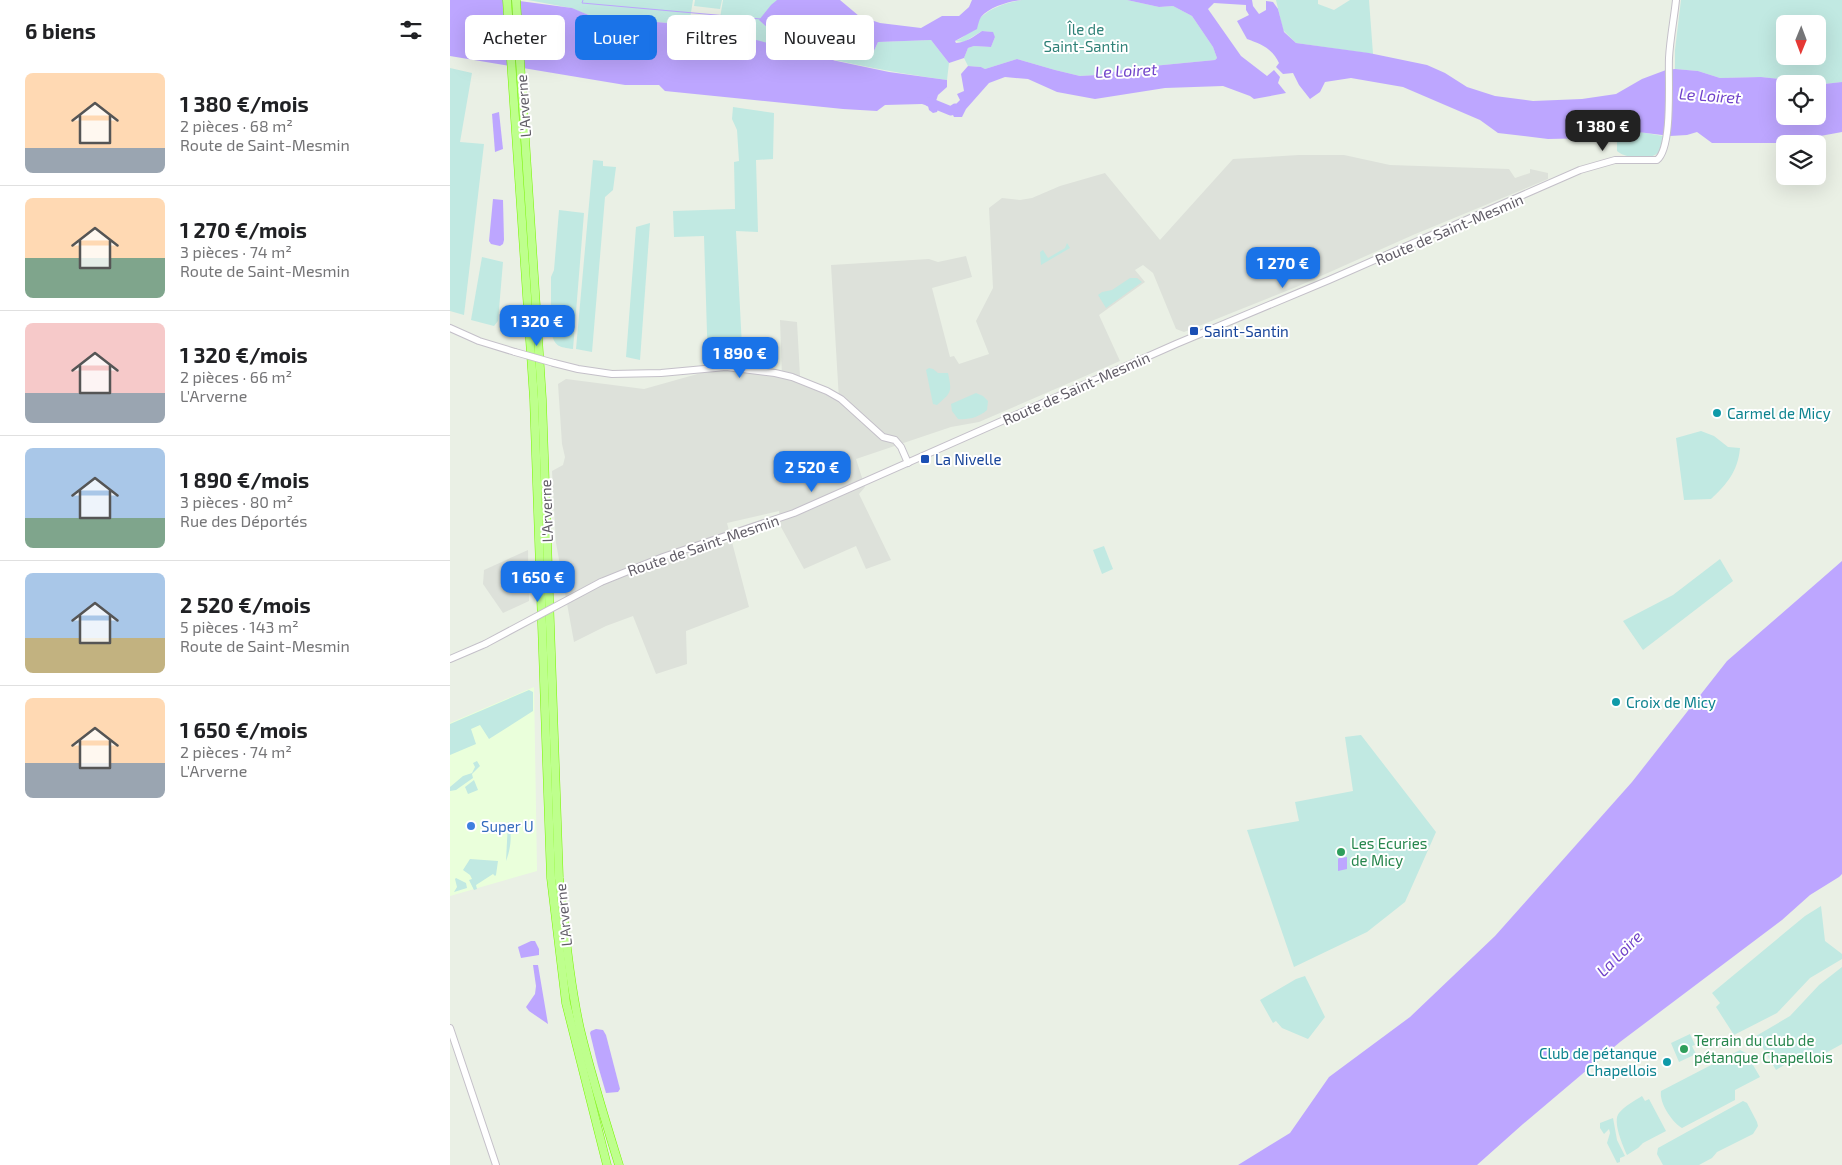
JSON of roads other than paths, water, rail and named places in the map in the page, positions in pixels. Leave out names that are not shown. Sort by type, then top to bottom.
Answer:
[{"type":"highway","name":"L'Arverne","points":[[507,0],[536,290],[559,878],[567,952],[580,1028],[597,1095],[619,1165]]},
{"type":"highway","name":"L'Arverne","points":[[516,0],[517,87],[534,399],[551,878],[566,1003],[607,1165]]},
{"type":"main road","name":"Route de Saint-Mesmin","points":[[450,659],[484,644],[601,582],[662,557],[794,512],[1176,344],[1592,166],[1613,161],[1657,160],[1663,155],[1665,147],[1669,106],[1669,58],[1676,0]]},
{"type":"main road","points":[[450,328],[480,341],[515,352],[578,369],[612,374],[661,373],[726,367],[792,377],[827,391],[841,399],[883,436],[895,440],[901,447],[908,463]]},
{"type":"main road","points":[[450,1028],[496,1165]]},
{"type":"water","points":[[450,0],[512,0],[572,8],[589,15],[575,15],[575,60],[657,60],[657,22],[667,23],[667,60],[756,60],[756,40],[766,43],[766,60],[832,60],[889,72],[947,80],[947,87],[938,95],[936,101],[940,104],[937,112],[933,113],[929,110],[928,106],[922,104],[885,105],[877,111],[665,91],[659,85],[625,85],[474,60],[565,60],[565,15],[465,15],[465,58],[450,56]]},
{"type":"water","points":[[777,0],[840,0],[858,15],[766,15],[766,26],[759,20]]},
{"type":"water","points":[[972,0],[1022,0],[1005,3],[989,10],[981,17],[977,29],[955,41],[956,43],[967,40],[982,31],[993,32],[995,37],[991,47],[974,46],[968,48],[964,58],[949,63],[931,40],[878,42],[874,51],[874,21],[921,28],[942,16],[959,16],[969,7]]},
{"type":"water","points":[[1127,0],[1252,0],[1253,6],[1259,14],[1266,10],[1266,1],[1273,2],[1278,9],[1284,32],[1296,43],[1369,53],[1427,65],[1445,73],[1467,87],[1495,96],[1533,101],[1582,99],[1616,94],[1642,79],[1666,70],[1698,71],[1720,78],[1776,79],[1776,125],[1826,125],[1826,84],[1842,82],[1842,132],[1826,135],[1776,135],[1776,143],[1712,143],[1697,132],[1687,135],[1670,136],[1622,130],[1614,134],[1593,138],[1548,139],[1498,133],[1480,120],[1403,87],[1351,78],[1325,82],[1320,92],[1310,99],[1299,85],[1293,73],[1283,74],[1276,67],[1279,63],[1270,51],[1262,45],[1247,39],[1237,21],[1249,15],[1246,5],[1214,3],[1208,9],[1241,56],[1267,76],[1274,70],[1280,77],[1278,83],[1286,93],[1254,99],[1223,86],[1165,88],[1095,99],[1057,92],[1028,79],[1005,77],[989,83],[966,109],[962,117],[954,117],[951,111],[947,112],[945,107],[955,105],[960,100],[957,94],[964,91],[961,74],[968,66],[985,69],[1017,59],[1080,76],[1097,75],[1132,68],[1215,60],[1217,58],[1213,47],[1192,16],[1173,6],[1159,7]]},
{"type":"water","points":[[499,112],[503,149],[495,152],[492,114]]},
{"type":"water","points":[[493,199],[503,200],[504,240],[500,246],[491,244],[489,241]]},
{"type":"water","name":"La Loire","points":[[1842,561],[1842,874],[1839,877],[1810,895],[1782,920],[1620,1042],[1477,1165],[1238,1165],[1290,1133],[1329,1077],[1410,1017],[1495,936],[1632,782],[1727,661]]},
{"type":"water","points":[[1347,857],[1347,869],[1338,871],[1338,859]]},
{"type":"water","points":[[535,941],[539,949],[539,955],[521,958],[518,947]]},
{"type":"water","points":[[533,965],[538,965],[548,1024],[526,1007],[535,994],[536,986]]},
{"type":"water","points":[[596,1029],[603,1030],[606,1035],[620,1089],[618,1092],[606,1093],[590,1033]]},
{"type":"waterway","points":[[583,0],[582,3],[761,19]]},
{"type":"waterway","points":[[827,70],[829,60]]},
{"type":"waterway","name":"Le Loiret","points":[[929,102],[951,111],[955,108]]},
{"type":"place","name":"Saint-Santin","points":[[1194,331]]},
{"type":"place","name":"Carmel de Micy","points":[[1717,413]]},
{"type":"place","name":"La Nivelle","points":[[925,459]]},
{"type":"place","name":"Croix de Micy","points":[[1616,702]]},
{"type":"place","name":"Super U","points":[[471,826]]},
{"type":"place","name":"Les Ecuries de Micy","points":[[1341,852]]},
{"type":"place","name":"Terrain du club de pétanque Chapellois","points":[[1684,1049]]},
{"type":"place","name":"Club de pétanque Chapellois","points":[[1667,1062]]},
{"type":"park label","name":"Île de Saint-Santin","points":[[1086,38]]}]
